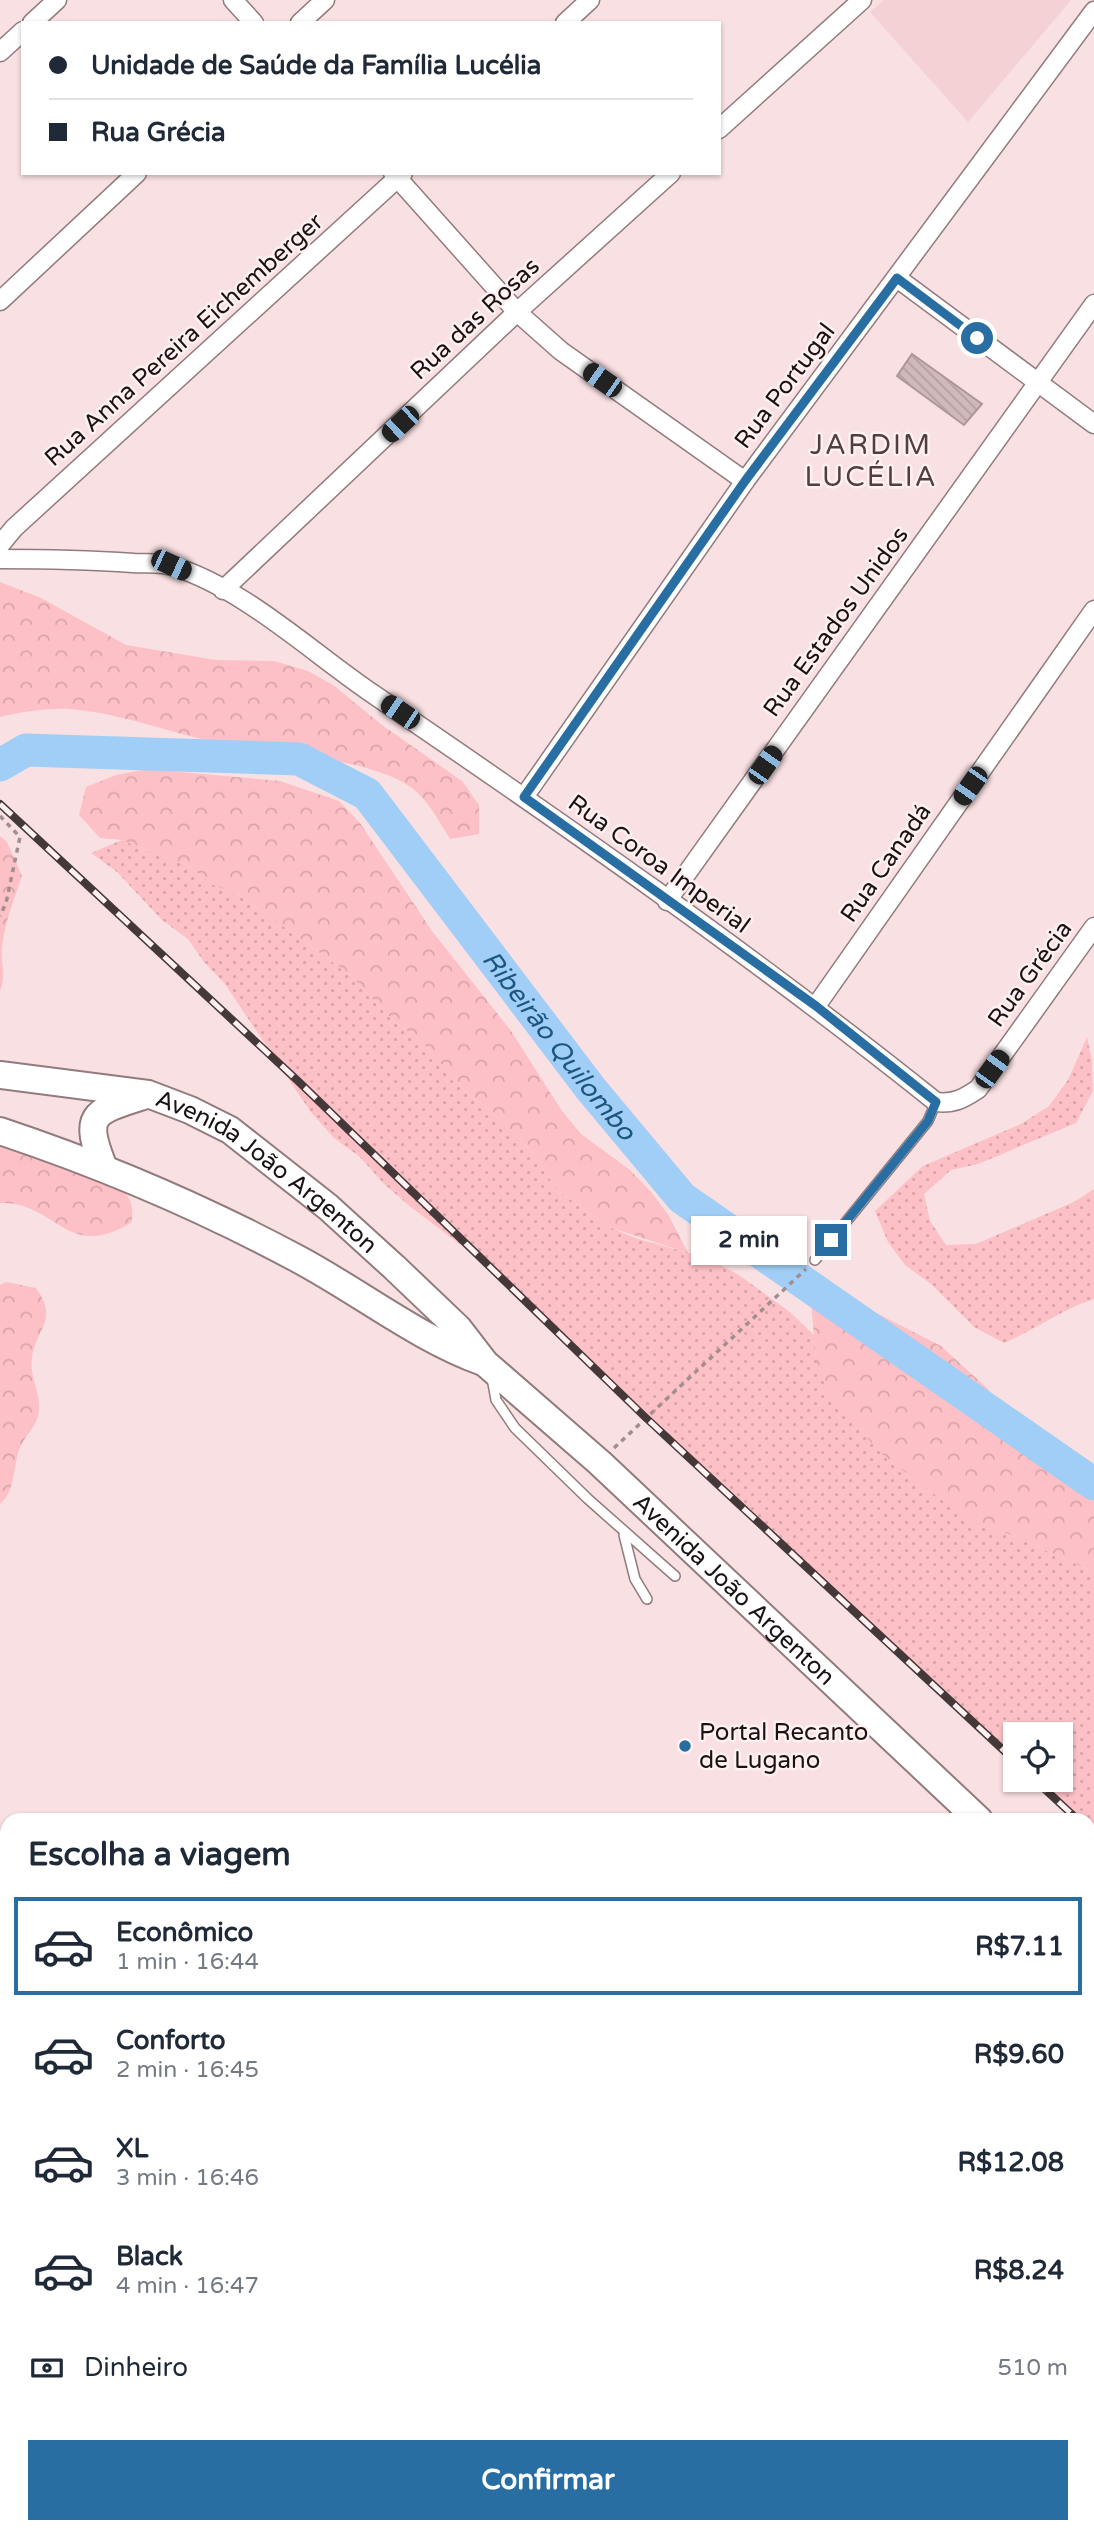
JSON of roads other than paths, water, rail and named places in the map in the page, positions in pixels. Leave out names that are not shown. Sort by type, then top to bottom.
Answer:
[{"type":"main road","name":"Avenida João Argenton","points":[[0,1075],[148,1094],[190,1110],[230,1130],[328,1207],[457,1328],[487,1364],[600,1462],[972,1813]]},
{"type":"main road","points":[[104,1168],[91,1129],[96,1117],[107,1108],[148,1094]]},
{"type":"main road","name":"Avenida João Argenton","points":[[0,1131],[104,1168],[297,1258],[440,1344],[487,1364]]},
{"type":"street","points":[[34,21],[57,0]]},
{"type":"street","points":[[233,0],[252,21]]},
{"type":"street","points":[[302,21],[325,0]]},
{"type":"street","points":[[567,21],[590,0]]},
{"type":"street","points":[[721,127],[862,0]]},
{"type":"street","name":"Rua Portugal","points":[[524,797],[745,481],[897,278],[1002,131],[1094,11]]},
{"type":"street","points":[[0,52],[21,33]]},
{"type":"street","points":[[0,301],[136,175]]},
{"type":"street","points":[[398,175],[517,312],[561,351],[745,481]]},
{"type":"street","name":"Rua Anna Pereira Eichemberger","points":[[0,545],[14,528],[398,175]]},
{"type":"street","name":"Rua das Rosas","points":[[223,590],[517,312],[669,175]]},
{"type":"street","points":[[897,278],[1094,424]]},
{"type":"street","name":"Rua Estados Unidos","points":[[667,901],[1094,304]]},
{"type":"street","name":"Rua Coroa Imperial","points":[[0,559],[90,560],[171,565],[223,590],[260,612],[338,670],[524,797],[816,1006],[936,1102]]},
{"type":"street","name":"Rua Canadá","points":[[816,1006],[1094,610]]},
{"type":"street","name":"Rua Grécia","points":[[936,1102],[948,1104],[961,1100],[978,1089],[1094,927]]},
{"type":"lane","points":[[815,1260],[928,1121],[936,1102]]},
{"type":"lane","points":[[487,1364],[496,1400],[515,1428],[624,1533],[675,1576]]},
{"type":"lane","points":[[624,1533],[635,1579],[647,1599]]},
{"type":"waterway","name":"Ribeirão Quilombo","points":[[0,765],[26,750],[299,759],[367,794],[591,1089],[682,1198],[1094,1484]]},
{"type":"railway","points":[[0,804],[298,1081],[644,1416],[1003,1750]]},
{"type":"railway","points":[[1048,1792],[1070,1813]]},
{"type":"place","name":"Portal Recanto de Lugano","points":[[685,1746]]},
{"type":"district","name":"JARDIM LUCÉLIA","points":[[871,461]]}]
